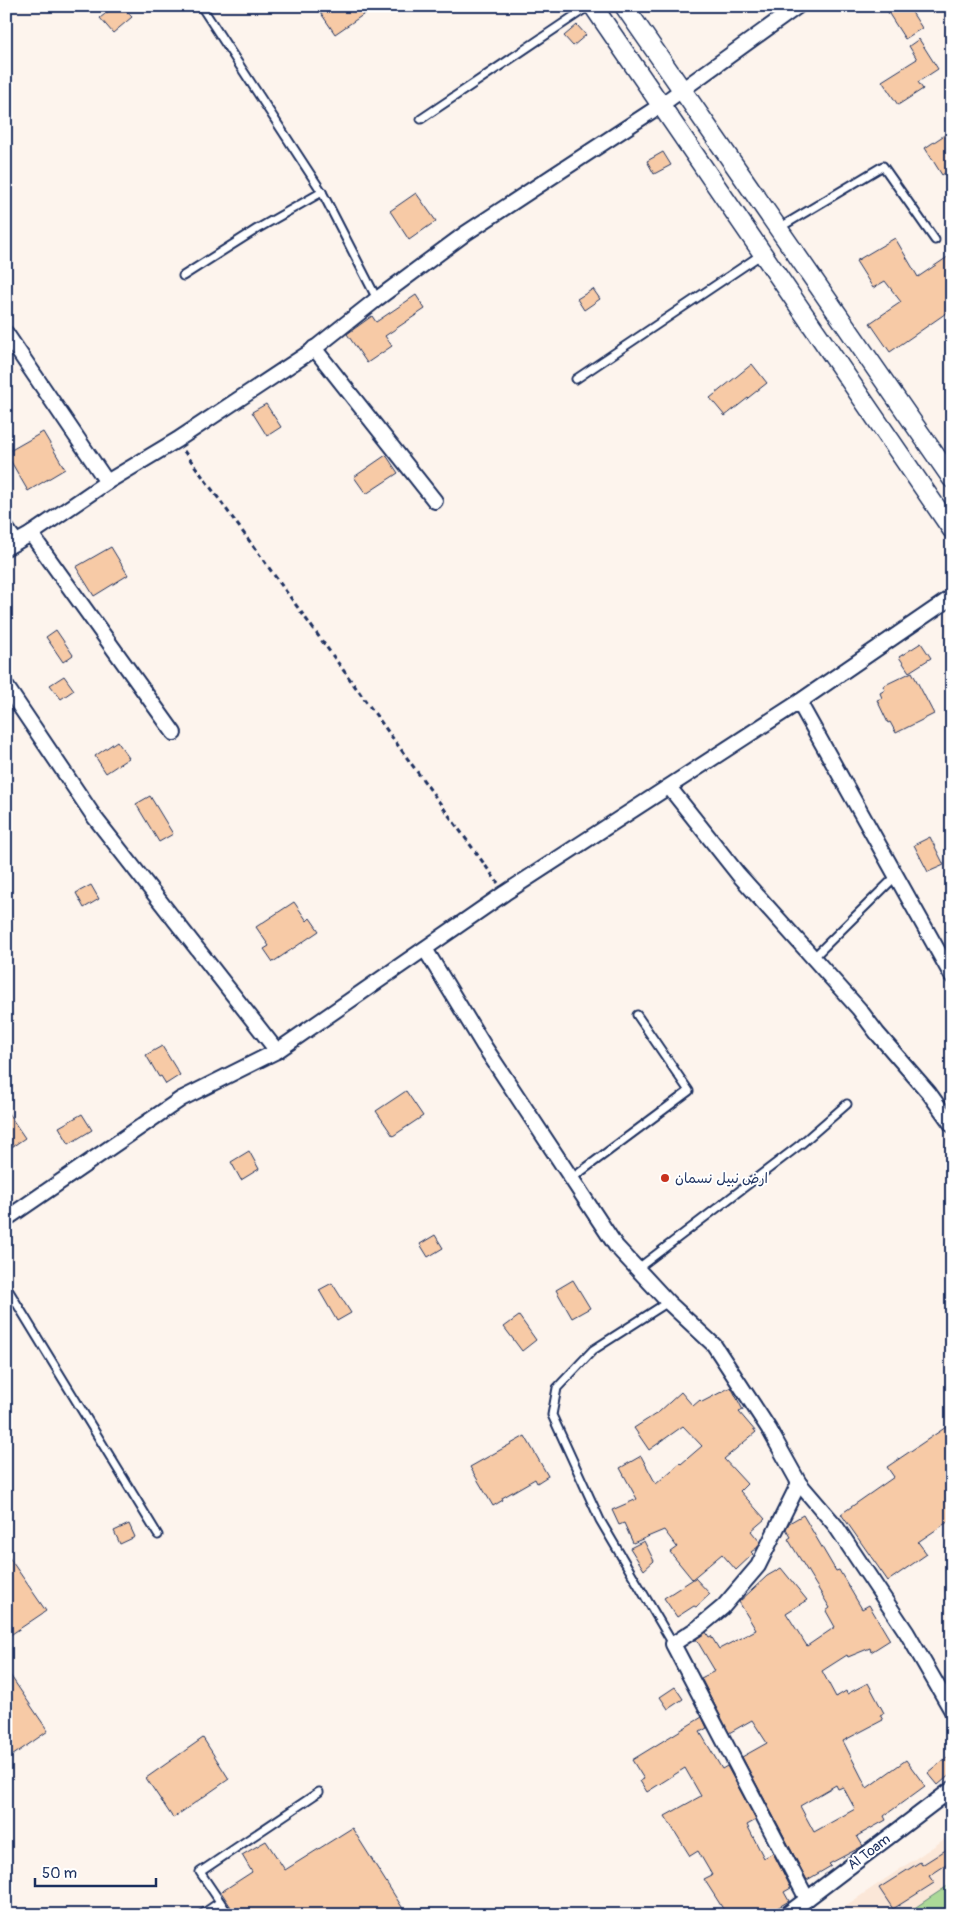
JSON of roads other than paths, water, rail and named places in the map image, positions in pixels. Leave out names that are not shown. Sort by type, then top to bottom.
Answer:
[{"type":"street","points":[[591,6],[952,530]]},
{"type":"street","points":[[624,6],[952,479]]},
{"type":"street","points":[[6,528],[11,545],[106,482],[177,440],[314,348],[466,233],[661,105],[798,6]]},
{"type":"street","points":[[6,332],[106,482]]},
{"type":"street","points":[[314,348],[435,502]]},
{"type":"street","points":[[30,534],[174,733]]},
{"type":"street","points":[[6,1220],[181,1100],[277,1051],[506,893],[799,702],[952,597]]},
{"type":"street","points":[[6,686],[95,818],[277,1051]]},
{"type":"street","points":[[799,702],[952,976]]},
{"type":"street","points":[[669,787],[738,874],[859,1009],[877,1033],[929,1093],[952,1125]]},
{"type":"street","points":[[426,949],[484,1046],[616,1246],[668,1302],[714,1345],[769,1429],[799,1483],[840,1534],[907,1633],[952,1711]]},
{"type":"street","points":[[799,1483],[758,1566],[723,1607],[674,1644],[807,1899]]},
{"type":"street","name":"Al Toam","points":[[786,1915],[952,1789]]},
{"type":"lane","points":[[201,6],[322,192],[377,299]]},
{"type":"lane","points":[[422,119],[591,6]]},
{"type":"lane","points":[[779,228],[883,166],[935,240]]},
{"type":"lane","points":[[183,276],[322,192]]},
{"type":"lane","points":[[576,379],[763,254]]},
{"type":"lane","points":[[813,958],[896,875]]},
{"type":"lane","points":[[571,1179],[689,1090],[637,1014]]},
{"type":"lane","points":[[637,1269],[801,1144],[847,1104]]},
{"type":"lane","points":[[6,1286],[158,1535]]},
{"type":"lane","points":[[668,1302],[593,1350],[557,1388],[552,1415],[600,1520],[674,1644]]},
{"type":"lane","points":[[229,1915],[200,1872],[320,1792]]},
{"type":"lane","points":[[201,1915],[220,1902]]},
{"type":"place","name":"ارض نبيل نسمان","points":[[665,1178]]}]
